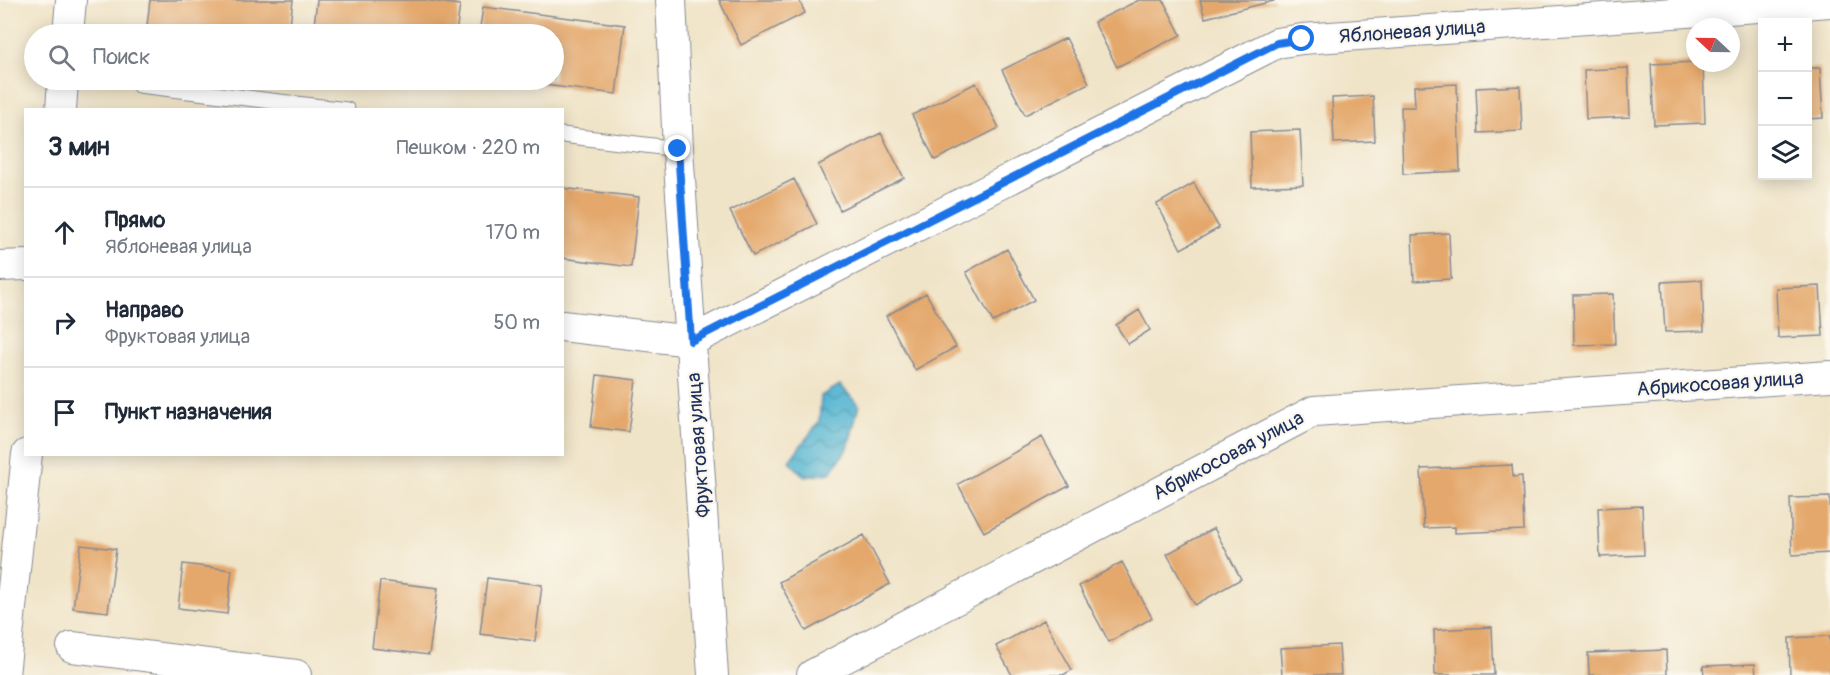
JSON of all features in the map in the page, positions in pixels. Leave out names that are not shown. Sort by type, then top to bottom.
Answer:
[{"type":"street","points":[[69,24],[71,0]]},
{"type":"street","name":"Фруктовая улица","points":[[671,0],[678,149],[713,675]]},
{"type":"street","name":"Яблоневая улица","points":[[691,341],[1277,43],[1302,39],[1830,2]]},
{"type":"street","points":[[61,108],[62,90]]},
{"type":"street","points":[[0,266],[24,265]]},
{"type":"street","points":[[564,326],[691,341]]},
{"type":"street","name":"Абрикосовая улица","points":[[812,675],[1314,411],[1830,376]]},
{"type":"street","points":[[4,675],[4,630],[27,456]]},
{"type":"street","points":[[72,647],[296,675]]},
{"type":"lane","points":[[181,90],[330,108]]},
{"type":"lane","points":[[564,135],[678,149]]},
{"type":"water","points":[[840,385],[859,405],[848,448],[830,473],[805,477],[789,461],[819,422],[821,396]]},
{"type":"building","points":[[150,0],[293,0],[290,24],[147,24]]},
{"type":"building","points":[[317,0],[424,0],[460,5],[457,24],[314,24]]},
{"type":"building","points":[[719,0],[799,0],[805,13],[741,45]]},
{"type":"building","points":[[1139,0],[1163,0],[1181,35],[1117,67],[1094,22]]},
{"type":"building","points":[[1200,0],[1274,0],[1274,1],[1205,18]]},
{"type":"building","points":[[483,7],[625,25],[616,94],[564,88],[564,24],[480,24]]},
{"type":"building","points":[[1066,38],[1089,83],[1025,115],[1002,70]]},
{"type":"building","points":[[1686,62],[1686,72],[1703,72],[1705,123],[1654,125],[1651,64]]},
{"type":"building","points":[[1628,68],[1630,117],[1586,119],[1584,70]]},
{"type":"building","points":[[1812,68],[1820,68],[1823,118],[1812,119]]},
{"type":"building","points":[[976,83],[999,128],[935,160],[912,115]]},
{"type":"building","points":[[1457,84],[1460,171],[1403,174],[1401,107],[1415,107],[1414,86]]},
{"type":"building","points":[[1520,86],[1522,131],[1478,133],[1476,88]]},
{"type":"building","points":[[1373,96],[1375,141],[1334,143],[1332,98]]},
{"type":"building","points":[[1300,130],[1303,185],[1252,187],[1250,132]]},
{"type":"building","points":[[881,133],[904,178],[840,210],[818,165]]},
{"type":"building","points":[[794,179],[817,224],[753,256],[730,211]]},
{"type":"building","points":[[1194,183],[1219,228],[1181,249],[1157,204]]},
{"type":"building","points":[[564,188],[639,197],[631,267],[564,258]]},
{"type":"building","points":[[1449,233],[1451,279],[1414,281],[1412,235]]},
{"type":"building","points":[[1007,249],[1034,300],[993,322],[966,272]]},
{"type":"building","points":[[1702,280],[1704,331],[1665,332],[1662,282]]},
{"type":"building","points":[[1820,286],[1823,336],[1778,338],[1776,288]]},
{"type":"building","points":[[926,293],[956,347],[915,370],[886,316]]},
{"type":"building","points":[[1613,294],[1615,344],[1574,345],[1573,295]]},
{"type":"building","points":[[1139,310],[1150,330],[1128,344],[1116,325]]},
{"type":"building","points":[[597,375],[636,380],[629,432],[591,427]]},
{"type":"building","points":[[1042,437],[1069,486],[984,532],[958,484]]},
{"type":"building","points":[[1512,465],[1513,477],[1522,476],[1524,530],[1455,533],[1455,527],[1424,528],[1421,469]]},
{"type":"building","points":[[1830,497],[1830,553],[1792,555],[1790,498]]},
{"type":"building","points":[[1642,506],[1644,555],[1600,557],[1598,508]]},
{"type":"building","points":[[1214,528],[1241,579],[1195,605],[1167,554]]},
{"type":"building","points":[[864,535],[890,584],[806,631],[779,582]]},
{"type":"building","points":[[81,545],[116,549],[108,612],[73,608]]},
{"type":"building","points":[[1122,562],[1152,618],[1109,642],[1079,586]]},
{"type":"building","points":[[183,564],[232,570],[227,614],[178,608]]},
{"type":"building","points":[[487,578],[542,585],[535,641],[480,634]]},
{"type":"building","points":[[380,581],[438,588],[429,655],[372,648]]},
{"type":"building","points":[[1044,620],[1072,670],[1063,675],[1012,675],[996,646]]},
{"type":"building","points":[[1492,627],[1494,675],[1435,675],[1434,630]]},
{"type":"building","points":[[1830,636],[1830,675],[1790,675],[1789,638]]},
{"type":"building","points":[[1339,645],[1341,675],[1282,675],[1280,648]]},
{"type":"building","points":[[1666,650],[1667,675],[1589,675],[1588,653]]},
{"type":"building","points":[[1755,664],[1756,675],[1704,675],[1703,666]]},
{"type":"route","points":[[678,149],[691,341],[1277,43],[1302,39]]}]
